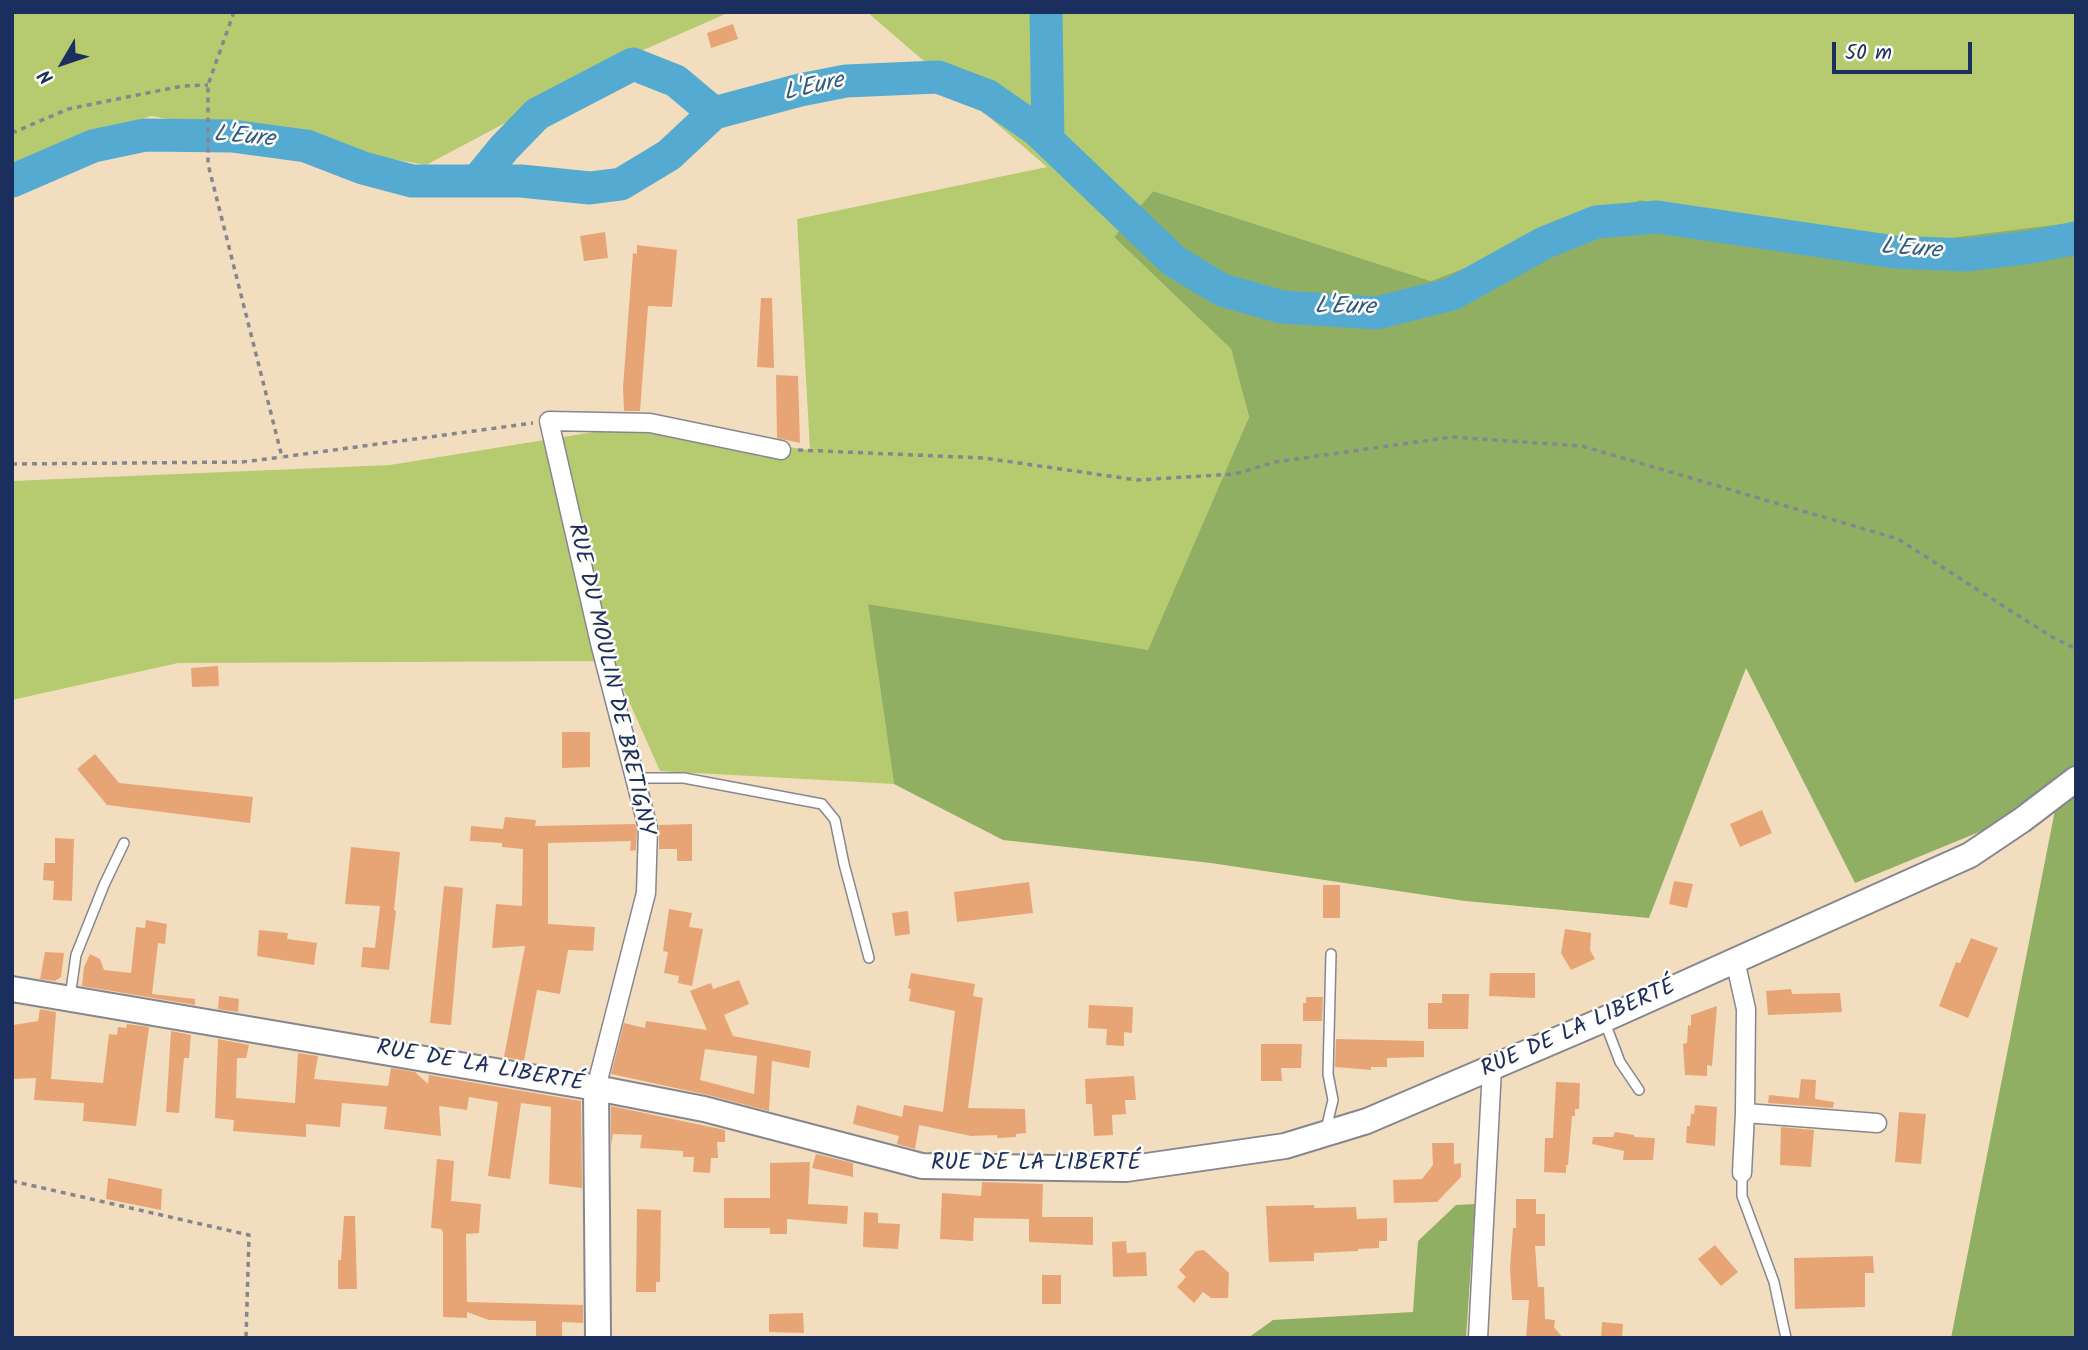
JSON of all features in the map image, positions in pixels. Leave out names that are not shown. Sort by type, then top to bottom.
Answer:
[{"type":"street","points":[[549,421],[650,423],[781,450]]},
{"type":"street","name":"RUE DU MOULIN DE BRETIGNY","points":[[549,421],[600,643],[648,828],[646,893],[596,1088],[598,1338]]},
{"type":"street","name":"RUE DE LA LIBERTÉ","points":[[12,989],[596,1088],[704,1109],[922,1166],[1126,1169],[1285,1146],[1367,1121],[1603,1020],[1970,855],[2076,779]]},
{"type":"street","points":[[1735,960],[1746,1009],[1742,1173]]},
{"type":"street","points":[[1478,1338],[1492,1068]]},
{"type":"street","points":[[1745,1113],[1877,1123]]},
{"type":"lane","points":[[636,778],[684,778],[822,804],[835,820],[869,958]]},
{"type":"lane","points":[[70,999],[76,955],[124,843]]},
{"type":"lane","points":[[1325,1134],[1333,1100],[1328,1074],[1331,954]]},
{"type":"lane","points":[[1603,1020],[1620,1062],[1639,1090]]},
{"type":"lane","points":[[1742,1173],[1742,1196],[1774,1282],[1786,1338]]},
{"type":"path","points":[[234,12],[208,85],[208,164],[282,457]]},
{"type":"path","points":[[12,133],[68,109],[182,86],[208,85]]},
{"type":"path","points":[[12,464],[242,462],[549,421]]},
{"type":"path","points":[[781,450],[984,458],[1137,480],[1235,474],[1275,462],[1452,437],[1582,446],[1898,539],[2076,649]]},
{"type":"path","points":[[12,1181],[249,1235],[246,1338]]},
{"type":"green space","points":[[12,12],[730,12],[641,51],[426,165],[151,116],[12,163]]},
{"type":"green space","points":[[867,12],[2076,12],[2076,222],[1917,242],[1640,200],[1431,281],[1153,191],[1114,237],[1231,349],[1249,417],[1148,651],[868,604],[894,784],[660,771],[611,661],[178,663],[12,700],[12,481],[390,465],[631,426],[810,450],[797,219],[1047,167]]},
{"type":"green space","points":[[1153,191],[1431,281],[1640,200],[1917,242],[2076,222],[2076,1338],[1951,1338],[2057,800],[1855,883],[1746,668],[1649,918],[1465,901],[1211,863],[1003,840],[894,784],[868,604],[1148,650],[1249,417],[1231,349],[1114,237]]},
{"type":"green space","points":[[1475,1204],[1466,1338],[1248,1338],[1273,1320],[1413,1312],[1418,1241],[1456,1205]]},
{"type":"building","points":[[733,24],[738,39],[711,48],[707,33]]},
{"type":"building","points":[[605,232],[608,258],[584,261],[580,236]]},
{"type":"building","points":[[637,245],[677,250],[672,307],[648,306],[640,411],[624,411],[623,388],[633,253],[637,254]]},
{"type":"building","points":[[761,298],[772,298],[774,368],[757,367]]},
{"type":"building","points":[[776,375],[798,376],[800,443],[777,438]]},
{"type":"building","points":[[218,666],[219,686],[192,687],[191,668]]},
{"type":"building","points":[[562,732],[590,732],[590,767],[562,768]]},
{"type":"building","points":[[95,754],[119,783],[253,797],[250,823],[107,805],[77,769]]},
{"type":"building","points":[[1762,810],[1772,833],[1740,847],[1730,824]]},
{"type":"building","points":[[505,817],[536,820],[535,826],[635,824],[637,829],[636,850],[630,851],[631,841],[548,843],[548,924],[595,927],[593,951],[568,950],[560,994],[537,990],[524,1061],[504,1057],[525,946],[492,948],[496,904],[522,906],[523,849],[502,847],[502,843],[470,841],[471,826],[503,829]]},
{"type":"building","points":[[692,824],[692,861],[677,861],[677,849],[659,849],[659,825]]},
{"type":"building","points":[[55,838],[74,839],[72,901],[53,900],[54,881],[43,880],[44,863],[55,863]]},
{"type":"building","points":[[351,847],[400,852],[389,970],[361,967],[363,947],[375,948],[380,906],[345,904]]},
{"type":"building","points":[[1674,881],[1693,884],[1687,908],[1669,904]]},
{"type":"building","points":[[1029,882],[1033,913],[957,922],[954,892]]},
{"type":"building","points":[[1323,885],[1340,885],[1340,918],[1323,918]]},
{"type":"building","points":[[444,886],[463,888],[451,1025],[430,1023]]},
{"type":"building","points":[[669,909],[692,913],[689,927],[703,929],[692,986],[678,983],[679,976],[664,973],[668,952],[663,951]]},
{"type":"building","points":[[908,911],[910,934],[895,936],[892,913]]},
{"type":"building","points":[[146,920],[167,924],[165,944],[158,943],[152,994],[195,999],[195,1005],[82,986],[84,967],[90,954],[100,959],[104,970],[131,973],[136,927],[145,928]]},
{"type":"building","points":[[1565,929],[1591,933],[1590,950],[1595,959],[1571,970],[1561,953]]},
{"type":"building","points":[[259,930],[288,933],[287,939],[317,943],[314,965],[257,956]]},
{"type":"building","points":[[1971,938],[1998,948],[1968,1018],[1939,1006],[1956,962],[1960,963]]},
{"type":"building","points":[[45,952],[64,953],[61,977],[55,981],[40,979]]},
{"type":"building","points":[[911,973],[975,984],[973,996],[983,998],[968,1108],[1025,1109],[1026,1133],[1016,1134],[1016,1137],[997,1138],[997,1135],[971,1136],[919,1125],[915,1149],[897,1144],[899,1136],[853,1124],[857,1105],[902,1117],[904,1105],[943,1112],[955,1011],[909,1001]]},
{"type":"building","points":[[1490,973],[1535,973],[1535,998],[1489,996]]},
{"type":"building","points":[[739,980],[749,1004],[724,1015],[733,1036],[811,1051],[809,1068],[772,1061],[769,1111],[611,1074],[624,1023],[645,1028],[646,1021],[707,1030],[690,991],[711,983],[713,989]],"holes":[[[705,1049],[757,1056],[754,1094],[700,1080]]]},
{"type":"building","points":[[1791,989],[1792,994],[1840,993],[1842,1012],[1768,1015],[1766,991]]},
{"type":"building","points":[[1442,994],[1469,994],[1468,1029],[1428,1029],[1428,1003],[1442,1003]]},
{"type":"building","points":[[219,996],[239,999],[238,1012],[218,1009]]},
{"type":"building","points":[[1306,997],[1323,997],[1322,1021],[1303,1021],[1303,1003],[1306,1003]]},
{"type":"building","points":[[1089,1005],[1133,1007],[1132,1033],[1124,1032],[1124,1046],[1106,1045],[1107,1029],[1088,1028]]},
{"type":"building","points":[[1717,1006],[1712,1066],[1707,1065],[1707,1076],[1685,1075],[1683,1044],[1687,1043],[1691,1015]]},
{"type":"building","points":[[40,1009],[56,1012],[51,1079],[103,1083],[109,1034],[117,1035],[118,1027],[126,1028],[127,1024],[149,1027],[136,1126],[83,1121],[84,1103],[34,1100],[36,1078],[12,1079],[13,1025],[38,1021]]},
{"type":"building","points":[[171,1031],[191,1035],[189,1058],[184,1058],[179,1113],[166,1112]]},
{"type":"building","points":[[218,1039],[249,1045],[246,1058],[237,1058],[236,1098],[295,1103],[298,1053],[318,1056],[314,1079],[388,1086],[391,1068],[415,1072],[428,1084],[429,1075],[581,1101],[582,1188],[549,1184],[551,1107],[521,1103],[510,1179],[488,1176],[498,1102],[469,1097],[467,1110],[439,1106],[441,1136],[384,1129],[387,1107],[342,1103],[340,1127],[306,1124],[306,1137],[233,1131],[234,1120],[215,1118]]},
{"type":"building","points":[[1336,1039],[1424,1041],[1424,1057],[1387,1058],[1387,1067],[1371,1067],[1371,1070],[1335,1067]]},
{"type":"building","points":[[1261,1044],[1302,1044],[1301,1068],[1281,1068],[1282,1081],[1261,1081]]},
{"type":"building","points":[[1134,1076],[1136,1100],[1125,1100],[1126,1114],[1112,1115],[1113,1135],[1094,1136],[1092,1104],[1086,1104],[1085,1079]]},
{"type":"building","points":[[1801,1079],[1816,1080],[1815,1099],[1834,1102],[1833,1108],[1768,1103],[1769,1095],[1799,1098]]},
{"type":"building","points":[[1556,1082],[1580,1083],[1579,1109],[1575,1109],[1575,1116],[1572,1116],[1566,1173],[1544,1172],[1545,1138],[1553,1138]]},
{"type":"building","points":[[1695,1105],[1717,1107],[1715,1146],[1686,1143],[1687,1126],[1690,1126]]},
{"type":"building","points":[[611,1106],[725,1130],[725,1142],[717,1142],[718,1158],[711,1158],[710,1173],[693,1172],[694,1157],[683,1157],[683,1151],[640,1148],[642,1135],[613,1134],[611,1146]]},
{"type":"building","points":[[1899,1112],[1926,1114],[1921,1164],[1895,1162]]},
{"type":"building","points":[[1781,1127],[1814,1130],[1811,1167],[1780,1165]]},
{"type":"building","points":[[1615,1132],[1634,1137],[1655,1138],[1653,1160],[1623,1160],[1624,1151],[1592,1144],[1593,1137],[1613,1137]]},
{"type":"building","points":[[1432,1143],[1454,1143],[1454,1164],[1461,1163],[1461,1177],[1437,1202],[1394,1203],[1393,1180],[1422,1179],[1433,1165]]},
{"type":"building","points":[[816,1154],[853,1163],[853,1177],[812,1168]]},
{"type":"building","points":[[437,1159],[454,1161],[451,1201],[481,1204],[479,1233],[466,1234],[467,1302],[583,1305],[583,1323],[562,1322],[562,1338],[536,1338],[536,1321],[489,1320],[467,1312],[467,1318],[443,1317],[443,1232],[441,1229],[431,1228]]},
{"type":"building","points":[[810,1162],[808,1204],[848,1206],[847,1224],[787,1219],[787,1234],[770,1234],[770,1228],[724,1228],[724,1198],[770,1198],[770,1163]]},
{"type":"building","points":[[108,1178],[162,1189],[161,1210],[106,1199]]},
{"type":"building","points":[[982,1182],[1043,1184],[1042,1217],[1093,1217],[1093,1245],[1029,1242],[1029,1219],[974,1218],[973,1241],[940,1239],[942,1193],[981,1196]]},
{"type":"building","points":[[1516,1199],[1536,1199],[1536,1214],[1545,1214],[1545,1246],[1535,1246],[1538,1287],[1544,1287],[1545,1319],[1555,1320],[1554,1327],[1563,1338],[1526,1338],[1529,1300],[1512,1300],[1510,1268],[1513,1228],[1516,1228]]},
{"type":"building","points":[[1314,1205],[1314,1208],[1356,1207],[1357,1219],[1387,1218],[1387,1241],[1379,1241],[1379,1248],[1314,1253],[1314,1261],[1269,1262],[1266,1206]]},
{"type":"building","points":[[637,1209],[661,1210],[660,1282],[656,1282],[656,1292],[636,1292]]},
{"type":"building","points":[[864,1212],[878,1213],[878,1223],[900,1224],[898,1249],[863,1247]]},
{"type":"building","points":[[344,1216],[355,1216],[357,1289],[338,1289],[338,1260],[341,1260]]},
{"type":"building","points":[[1126,1241],[1127,1253],[1146,1252],[1147,1276],[1113,1277],[1112,1242]]},
{"type":"building","points":[[1715,1245],[1738,1272],[1721,1286],[1698,1259]]},
{"type":"building","points":[[1204,1250],[1229,1273],[1228,1298],[1211,1298],[1203,1292],[1194,1303],[1177,1287],[1186,1277],[1179,1270],[1196,1251]]},
{"type":"building","points":[[1873,1256],[1874,1273],[1865,1273],[1865,1307],[1795,1309],[1794,1258]]},
{"type":"building","points":[[1042,1275],[1061,1275],[1061,1304],[1042,1304]]},
{"type":"building","points":[[803,1313],[804,1333],[769,1332],[769,1314]]},
{"type":"building","points":[[1602,1322],[1623,1324],[1622,1338],[1601,1338]]},
{"type":"waterway","points":[[1046,12],[1048,140]]},
{"type":"waterway","name":"L'Eure","points":[[477,181],[537,114],[633,64],[676,81],[714,113]]},
{"type":"waterway","name":"L'Eure","points":[[12,181],[93,146],[145,135],[232,136],[306,146],[363,168],[412,181],[521,181],[590,188],[621,184],[669,155],[714,113],[846,81],[938,77],[988,96],[1037,130],[1174,261],[1222,290],[1282,307],[1377,313],[1452,294],[1544,243],[1596,222],[1657,217],[1895,252],[1966,255],[2076,238]]}]
